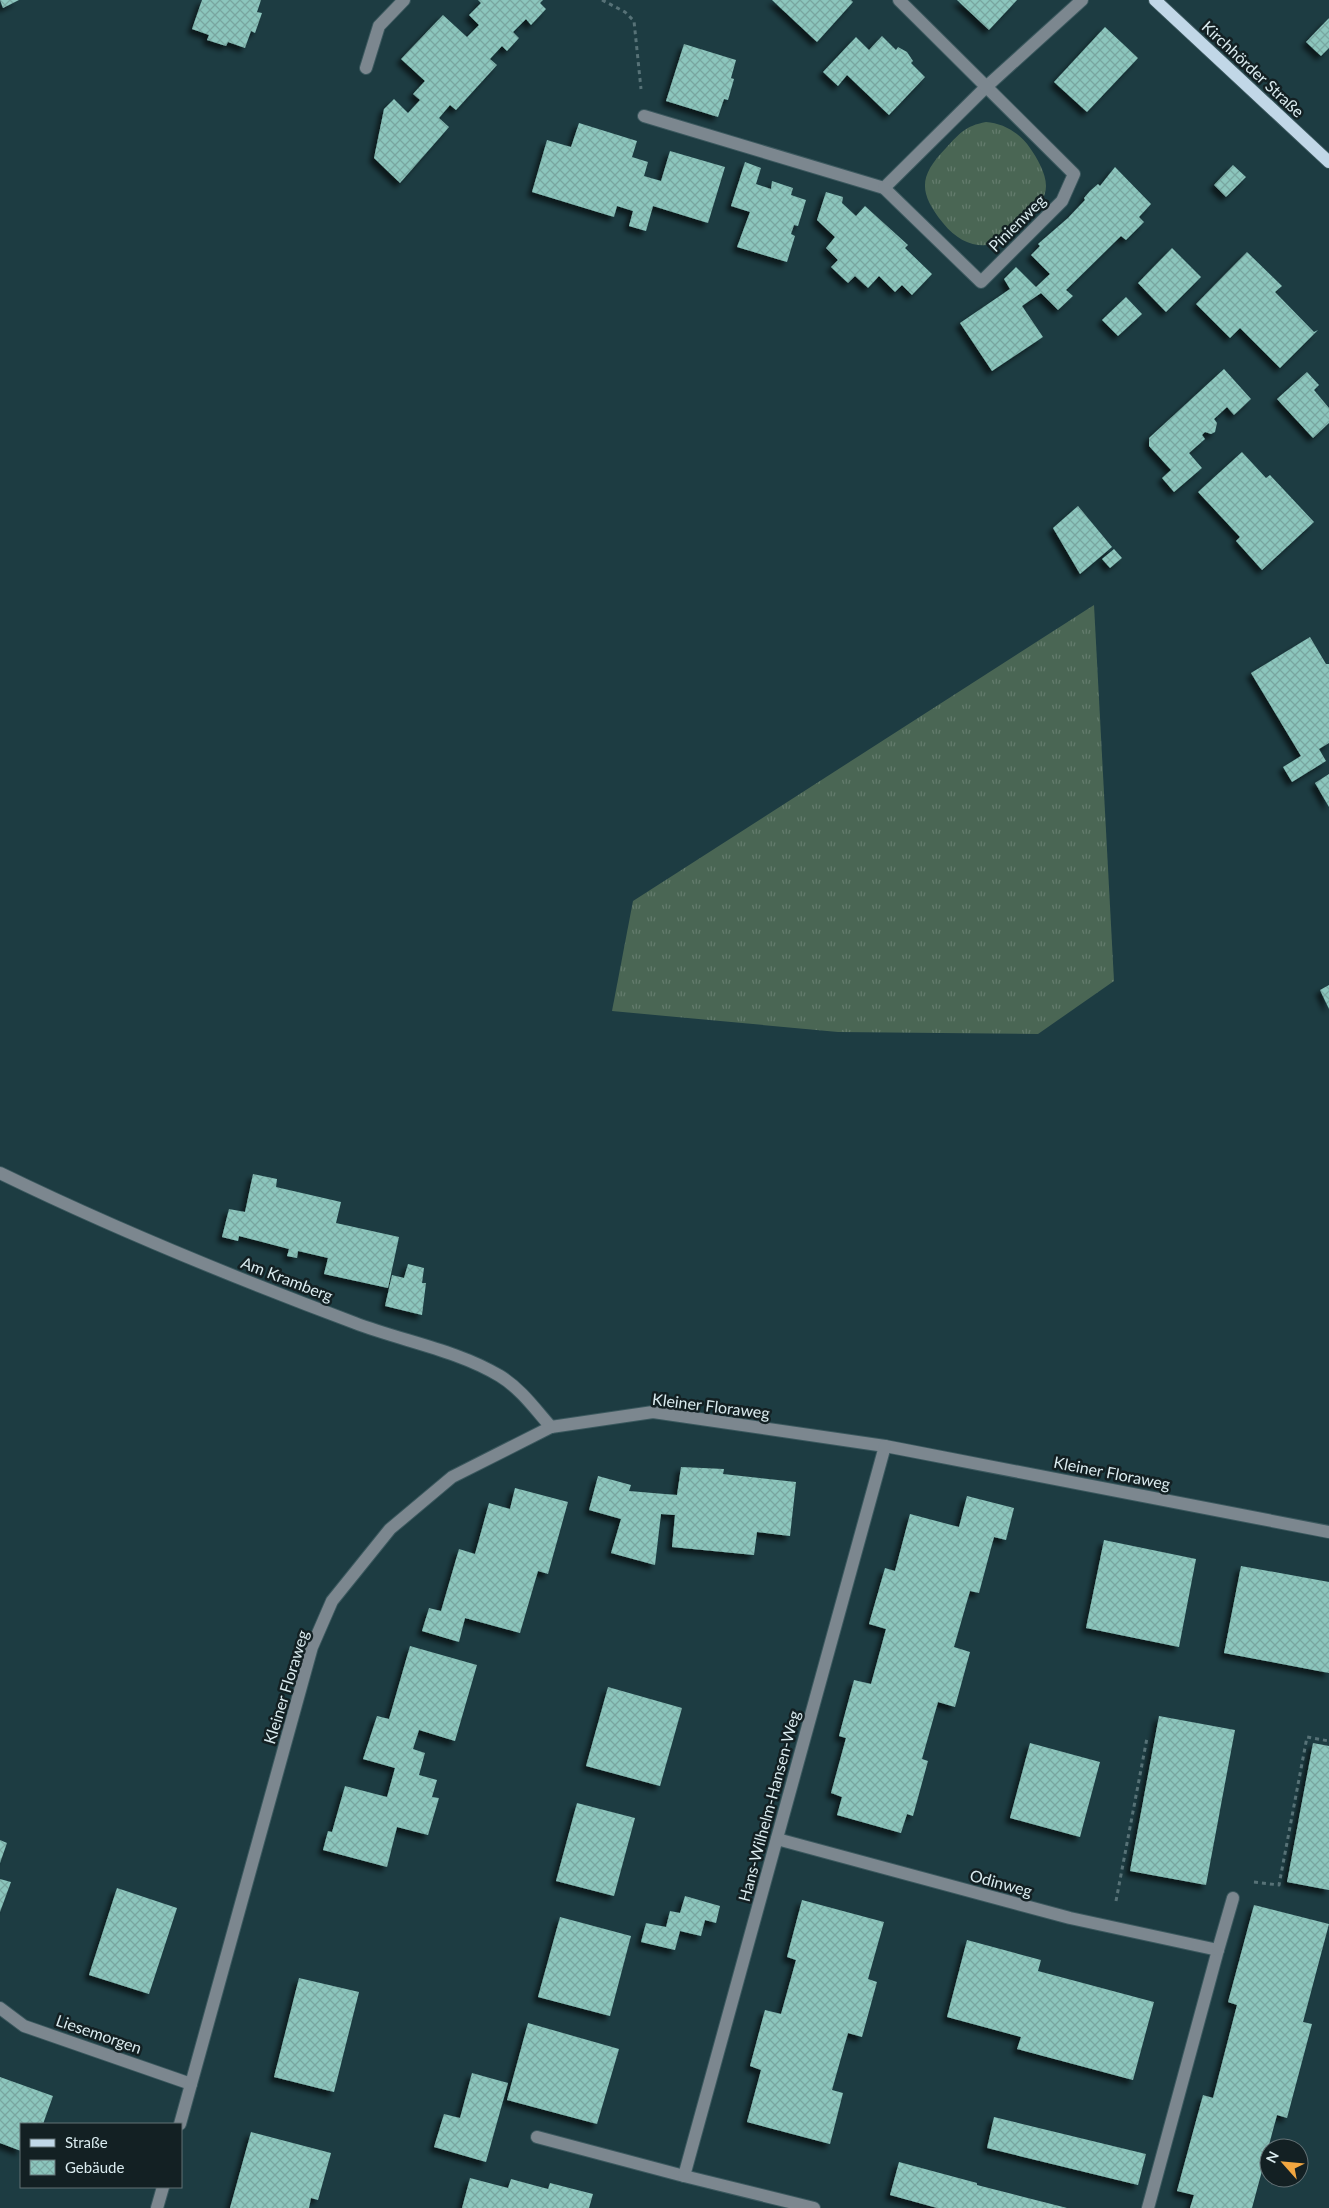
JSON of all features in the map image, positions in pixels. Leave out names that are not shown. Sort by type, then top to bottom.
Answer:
[{"type":"main road","name":"Kirchhörder Straße","points":[[1155,0],[1329,162]]},
{"type":"street","points":[[366,68],[379,26],[404,0]]},
{"type":"street","name":"Pinienweg","points":[[644,116],[884,188],[981,282],[1062,201],[1074,174],[899,0]]},
{"type":"street","points":[[884,188],[986,87],[1082,0]]},
{"type":"street","name":"Am Kramberg","points":[[0,1173],[167,1249],[356,1323],[501,1376],[523,1394],[550,1427]]},
{"type":"street","name":"Kleiner Floraweg","points":[[180,2123],[312,1648],[332,1601],[390,1529],[452,1477],[550,1427],[653,1412],[885,1446],[1329,1532]]},
{"type":"street","name":"Hans-Wilhelm-Hansen-Weg","points":[[684,2176],[885,1446]]},
{"type":"street","name":"Odinweg","points":[[777,1839],[1070,1918],[1218,1950]]},
{"type":"street","points":[[1148,2208],[1218,1950],[1234,1898]]},
{"type":"street","name":"Liesemorgen","points":[[0,2008],[24,2026],[191,2084]]},
{"type":"street","points":[[537,2138],[814,2208]]},
{"type":"street","points":[[157,2208],[163,2188]]},
{"type":"path","points":[[602,0],[625,12],[634,20],[644,116]]},
{"type":"path","points":[[1234,1898],[1243,1891],[1245,1881],[1278,1886],[1308,1737],[1329,1741]]},
{"type":"path","points":[[1111,1926],[1147,1738]]},
{"type":"green space","points":[[986,122],[1005,127],[1016,133],[1026,143],[1041,166],[1046,186],[1045,194],[1034,213],[1011,236],[1000,242],[977,245],[965,241],[954,234],[943,223],[929,202],[925,184],[931,167],[955,138],[968,128]]},
{"type":"green space","points":[[1094,605],[1114,981],[1038,1034],[838,1032],[612,1011],[633,901]]},
{"type":"building","points":[[0,0],[19,0],[3,8]]},
{"type":"building","points":[[202,0],[261,0],[257,12],[262,13],[255,33],[251,31],[245,48],[228,42],[226,46],[207,40],[209,35],[192,29]]},
{"type":"building","points":[[478,0],[543,0],[540,3],[546,9],[531,25],[526,19],[513,32],[519,38],[507,51],[502,46],[490,59],[497,65],[456,110],[450,105],[439,118],[449,127],[400,183],[374,158],[384,109],[394,99],[408,113],[420,100],[413,94],[425,81],[401,59],[443,15],[467,37],[479,25],[469,15],[481,3]]},
{"type":"building","points":[[772,0],[851,0],[853,2],[817,42]]},
{"type":"building","points":[[957,0],[1017,0],[989,30]]},
{"type":"building","points":[[1329,18],[1329,48],[1321,56],[1306,42]]},
{"type":"building","points":[[1105,27],[1138,58],[1087,112],[1054,82]]},
{"type":"building","points":[[882,36],[896,50],[898,47],[907,52],[913,61],[911,63],[925,77],[889,115],[847,75],[838,86],[823,72],[856,37],[869,50]]},
{"type":"building","points":[[684,44],[736,60],[731,78],[734,79],[728,100],[724,99],[718,117],[666,101]]},
{"type":"building","points":[[579,123],[637,141],[632,157],[648,162],[644,176],[661,181],[670,151],[725,167],[708,223],[653,206],[646,231],[629,226],[633,211],[617,206],[614,217],[532,192],[547,140],[571,147]]},
{"type":"building","points":[[745,162],[761,168],[756,184],[771,189],[772,181],[793,188],[791,195],[806,200],[798,226],[794,225],[791,234],[795,236],[787,262],[737,247],[750,212],[731,206]]},
{"type":"building","points":[[1233,165],[1246,177],[1226,197],[1214,185]]},
{"type":"building","points":[[1115,167],[1151,204],[1139,217],[1144,222],[1126,240],[1121,236],[1066,290],[1073,296],[1058,310],[1041,293],[1022,306],[1043,337],[992,371],[960,323],[1010,289],[1004,279],[1016,267],[1036,287],[1050,274],[1031,255],[1040,246],[1038,244],[1068,218],[1085,200],[1084,198],[1090,191],[1098,184],[1100,186]]},
{"type":"building","points":[[826,192],[843,197],[842,203],[856,216],[865,206],[908,245],[905,248],[932,274],[912,295],[902,285],[895,292],[879,276],[868,288],[855,276],[848,283],[831,267],[838,260],[826,248],[835,237],[817,220]]},
{"type":"building","points":[[1172,248],[1201,277],[1166,312],[1138,283]]},
{"type":"building","points":[[1247,252],[1282,286],[1275,292],[1314,332],[1318,330],[1280,368],[1240,328],[1230,338],[1196,304]]},
{"type":"building","points":[[1126,297],[1142,314],[1118,336],[1102,320]]},
{"type":"building","points":[[1224,369],[1251,399],[1234,415],[1227,407],[1214,419],[1217,423],[1215,432],[1211,434],[1205,432],[1202,435],[1205,439],[1189,453],[1202,468],[1174,492],[1162,478],[1171,470],[1149,446],[1149,438]]},
{"type":"building","points":[[1307,372],[1319,385],[1314,390],[1329,408],[1329,423],[1313,438],[1277,399]]},
{"type":"building","points":[[1242,452],[1266,478],[1270,475],[1314,522],[1262,570],[1236,541],[1240,537],[1198,492]]},
{"type":"building","points":[[1078,506],[1112,547],[1080,574],[1053,528]]},
{"type":"building","points":[[1114,549],[1122,558],[1110,568],[1102,559]]},
{"type":"building","points":[[1310,637],[1326,664],[1329,664],[1329,743],[1319,749],[1326,761],[1292,782],[1283,767],[1301,756],[1251,673]]},
{"type":"building","points":[[1329,774],[1329,807],[1315,783]]},
{"type":"building","points":[[1329,985],[1329,1009],[1320,990]]},
{"type":"building","points":[[253,1174],[277,1179],[276,1187],[341,1202],[336,1223],[399,1237],[388,1288],[324,1274],[328,1258],[298,1251],[297,1258],[287,1256],[289,1249],[239,1236],[238,1241],[222,1237],[229,1209],[245,1212]]},
{"type":"building","points":[[408,1264],[424,1268],[422,1283],[426,1283],[422,1315],[385,1306],[392,1275],[404,1278]]},
{"type":"building","points":[[681,1467],[724,1469],[723,1474],[796,1482],[790,1536],[757,1532],[754,1555],[672,1547],[675,1515],[661,1514],[655,1565],[611,1553],[621,1519],[589,1510],[598,1476],[631,1485],[629,1491],[677,1495]]},
{"type":"building","points":[[515,1488],[568,1502],[548,1574],[538,1571],[520,1633],[465,1618],[459,1642],[422,1631],[429,1608],[441,1611],[459,1549],[475,1554],[489,1503],[510,1509]]},
{"type":"building","points":[[967,1496],[1014,1508],[1006,1540],[994,1537],[979,1593],[970,1591],[954,1647],[970,1652],[955,1707],[938,1702],[922,1759],[928,1761],[913,1816],[907,1814],[901,1833],[837,1815],[842,1797],[831,1793],[846,1738],[839,1736],[854,1680],[871,1684],[886,1629],[869,1624],[885,1568],[895,1571],[910,1514],[959,1527]]},
{"type":"building","points":[[1104,1540],[1196,1559],[1179,1647],[1086,1628]]},
{"type":"building","points":[[1241,1566],[1329,1582],[1329,1673],[1224,1653]]},
{"type":"building","points":[[410,1646],[477,1665],[455,1741],[419,1730],[413,1749],[425,1753],[419,1775],[437,1780],[432,1797],[439,1798],[428,1835],[397,1827],[387,1867],[323,1850],[328,1831],[332,1832],[345,1786],[387,1797],[395,1768],[363,1759],[377,1716],[389,1719]]},
{"type":"building","points":[[608,1687],[682,1708],[660,1786],[586,1766]]},
{"type":"building","points":[[1159,1716],[1235,1730],[1206,1885],[1130,1871]]},
{"type":"building","points":[[1030,1743],[1100,1762],[1080,1837],[1010,1818]]},
{"type":"building","points":[[1313,1743],[1329,1746],[1329,1890],[1287,1882]]},
{"type":"building","points":[[577,1803],[635,1818],[614,1896],[556,1881]]},
{"type":"building","points":[[0,1840],[7,1843],[0,1863]]},
{"type":"building","points":[[0,1879],[11,1882],[0,1912]]},
{"type":"building","points":[[117,1888],[177,1908],[149,1994],[89,1975]]},
{"type":"building","points":[[685,1896],[720,1906],[716,1923],[705,1920],[701,1936],[680,1931],[675,1950],[641,1942],[646,1923],[666,1927],[670,1911],[680,1913]]},
{"type":"building","points":[[802,1900],[884,1922],[868,1979],[877,1982],[862,2037],[848,2033],[832,2090],[843,2093],[830,2144],[747,2122],[761,2070],[750,2066],[765,2010],[781,2014],[796,1960],[787,1957]]},
{"type":"building","points":[[1254,1905],[1329,1924],[1303,2022],[1312,2024],[1287,2118],[1277,2115],[1271,2138],[1259,2138],[1259,2182],[1252,2208],[1190,2208],[1194,2195],[1177,2191],[1203,2095],[1213,2098],[1237,2005],[1228,2002]]},
{"type":"building","points":[[560,1917],[631,1936],[610,2016],[538,1997]]},
{"type":"building","points":[[967,1940],[1041,1960],[1038,1971],[1154,2002],[1133,2080],[1017,2049],[1021,2037],[947,2017]]},
{"type":"building","points":[[299,1978],[359,1992],[334,2092],[274,2077]]},
{"type":"building","points":[[528,2023],[619,2049],[597,2124],[507,2100]]},
{"type":"building","points":[[472,2073],[508,2083],[486,2162],[434,2147],[444,2114],[460,2118]]},
{"type":"building","points":[[0,2077],[53,2096],[43,2123],[20,2123],[20,2151],[0,2143]]},
{"type":"building","points":[[994,2117],[1146,2154],[1138,2185],[987,2148]]},
{"type":"building","points":[[251,2132],[331,2153],[318,2200],[311,2198],[309,2208],[230,2208]]},
{"type":"building","points":[[899,2162],[977,2183],[977,2185],[1067,2208],[937,2208],[890,2195]]},
{"type":"building","points":[[470,2178],[508,2188],[511,2179],[548,2189],[550,2183],[593,2194],[589,2208],[462,2208]]}]
